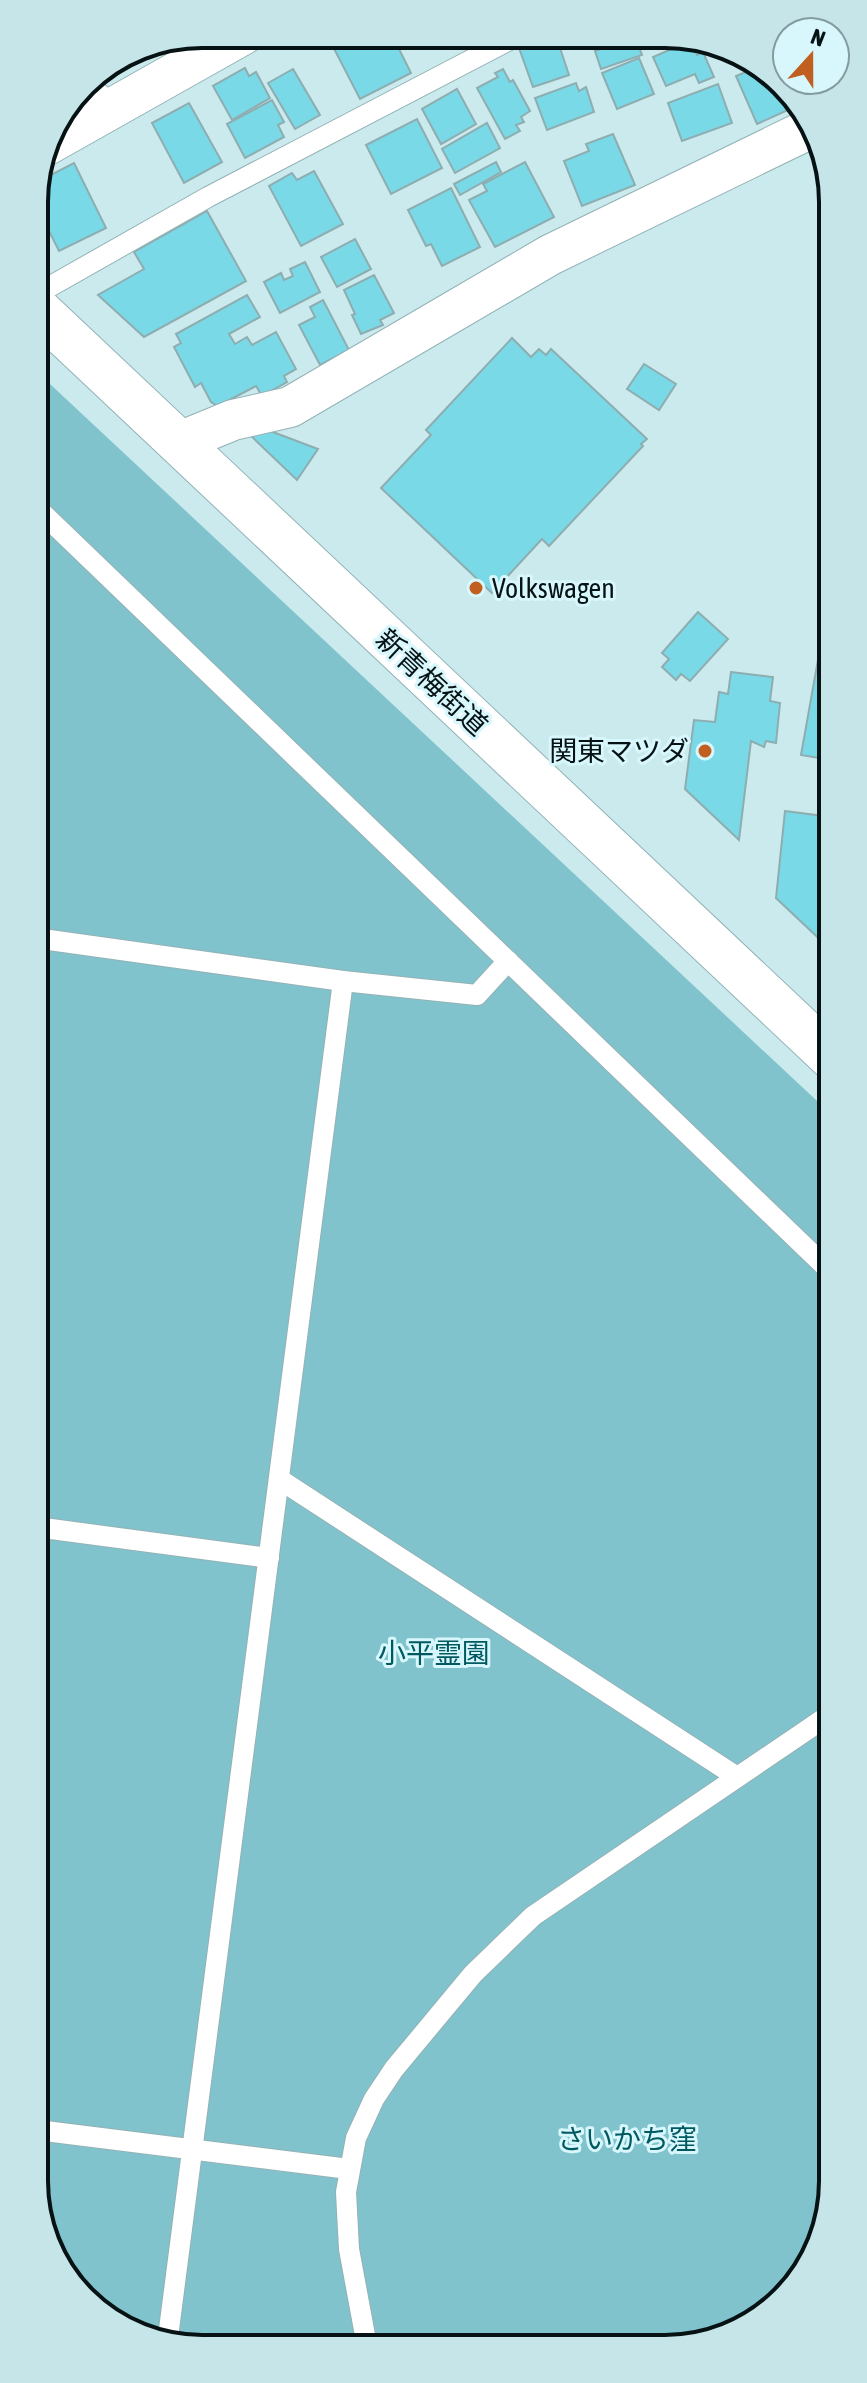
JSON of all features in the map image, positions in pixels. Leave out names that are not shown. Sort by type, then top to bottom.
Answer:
[{"type":"main road","name":"新青梅街道","points":[[48,319],[819,1046]]},
{"type":"street","points":[[71,123],[100,95],[211,48]]},
{"type":"street","points":[[177,443],[233,420],[290,407],[550,255],[802,132]]},
{"type":"lane","points":[[48,288],[208,197],[494,48]]},
{"type":"lane","points":[[48,519],[819,1260]]},
{"type":"lane","points":[[48,940],[343,981],[477,995],[508,961]]},
{"type":"lane","points":[[169,2331],[343,981]]},
{"type":"lane","points":[[279,1479],[737,1777]]},
{"type":"lane","points":[[48,1529],[269,1558]]},
{"type":"lane","points":[[365,2335],[349,2249],[346,2213],[349,2169],[356,2138],[374,2099],[394,2069],[428,2026],[508,1938],[533,1916],[819,1722]]},
{"type":"lane","points":[[48,2131],[349,2169]]},
{"type":"green space","name":"小平霊園","points":[[48,382],[819,1103],[819,2191],[807,2240],[781,2282],[759,2303],[714,2327],[665,2335],[182,2334],[143,2323],[108,2303],[80,2275],[56,2230],[48,2181]]},
{"type":"building","points":[[334,48],[398,48],[411,73],[360,99]]},
{"type":"building","points":[[519,48],[560,48],[569,75],[533,87]]},
{"type":"building","points":[[639,48],[642,55],[601,69],[595,51]]},
{"type":"building","points":[[673,48],[695,51],[697,55],[704,53],[714,77],[699,83],[695,74],[666,86],[653,57]]},
{"type":"building","points":[[639,58],[654,94],[617,109],[602,73]]},
{"type":"building","points":[[245,68],[249,76],[256,72],[270,98],[232,120],[213,86]]},
{"type":"building","points":[[293,69],[320,115],[295,129],[268,83]]},
{"type":"building","points":[[503,69],[510,82],[513,80],[530,111],[521,117],[524,122],[516,125],[520,131],[505,139],[477,88],[498,77],[495,73]]},
{"type":"building","points":[[746,72],[771,90],[771,96],[777,96],[788,110],[757,124],[736,76]]},
{"type":"building","points":[[576,83],[579,91],[586,87],[594,112],[547,130],[535,98]]},
{"type":"building","points":[[718,84],[732,123],[682,141],[668,103]]},
{"type":"building","points":[[457,89],[476,124],[441,144],[422,109]]},
{"type":"building","points":[[272,100],[284,122],[278,125],[284,137],[245,158],[227,124]]},
{"type":"building","points":[[189,103],[222,162],[184,183],[152,123]]},
{"type":"building","points":[[417,119],[442,168],[391,194],[366,145]]},
{"type":"building","points":[[487,123],[500,148],[455,173],[442,149]]},
{"type":"building","points":[[613,134],[635,185],[582,206],[564,161],[589,151],[586,144]]},
{"type":"building","points":[[496,162],[501,172],[460,195],[454,184]]},
{"type":"building","points":[[525,162],[554,217],[495,247],[469,200],[487,191],[483,184]]},
{"type":"building","points":[[74,163],[106,228],[59,251],[48,229],[50,175]]},
{"type":"building","points":[[314,171],[343,224],[301,246],[269,186],[292,173],[297,180]]},
{"type":"building","points":[[451,188],[480,247],[442,266],[431,244],[426,246],[408,210]]},
{"type":"building","points":[[207,211],[246,281],[144,337],[98,295],[144,269],[134,252]]},
{"type":"building","points":[[355,239],[371,269],[337,287],[321,257]]},
{"type":"building","points":[[305,262],[320,292],[280,313],[264,282],[281,273],[284,280],[293,276],[290,269]]},
{"type":"building","points":[[374,275],[394,313],[380,320],[383,325],[361,334],[344,290]]},
{"type":"building","points":[[247,295],[260,317],[229,334],[235,344],[247,337],[252,345],[276,332],[296,369],[284,376],[287,382],[262,396],[256,386],[218,406],[211,402],[201,383],[195,387],[174,347],[181,343],[176,334]]},
{"type":"building","points":[[323,300],[349,350],[320,365],[299,325],[315,317],[310,307]]},
{"type":"building","points":[[512,338],[531,357],[539,349],[546,355],[551,349],[647,439],[549,546],[542,539],[492,593],[381,488],[431,435],[426,430]]},
{"type":"building","points":[[644,364],[676,384],[659,410],[627,389]]},
{"type":"building","points":[[257,426],[318,449],[297,480],[249,434]]},
{"type":"building","points":[[698,612],[728,639],[690,681],[681,674],[676,680],[662,667],[669,659],[662,653]]},
{"type":"building","points":[[819,654],[819,758],[801,755]]},
{"type":"building","points":[[731,672],[773,677],[770,701],[780,703],[776,743],[766,741],[764,747],[751,741],[739,840],[685,789],[694,720],[715,722],[719,692],[728,694]]},
{"type":"building","points":[[785,811],[819,815],[819,939],[776,898]]},
{"type":"place","name":"Volkswagen","points":[[476,588]]},
{"type":"place","name":"関東マツダ","points":[[705,751]]},
{"type":"park label","name":"さいかち窪","points":[[627,2139]]}]
